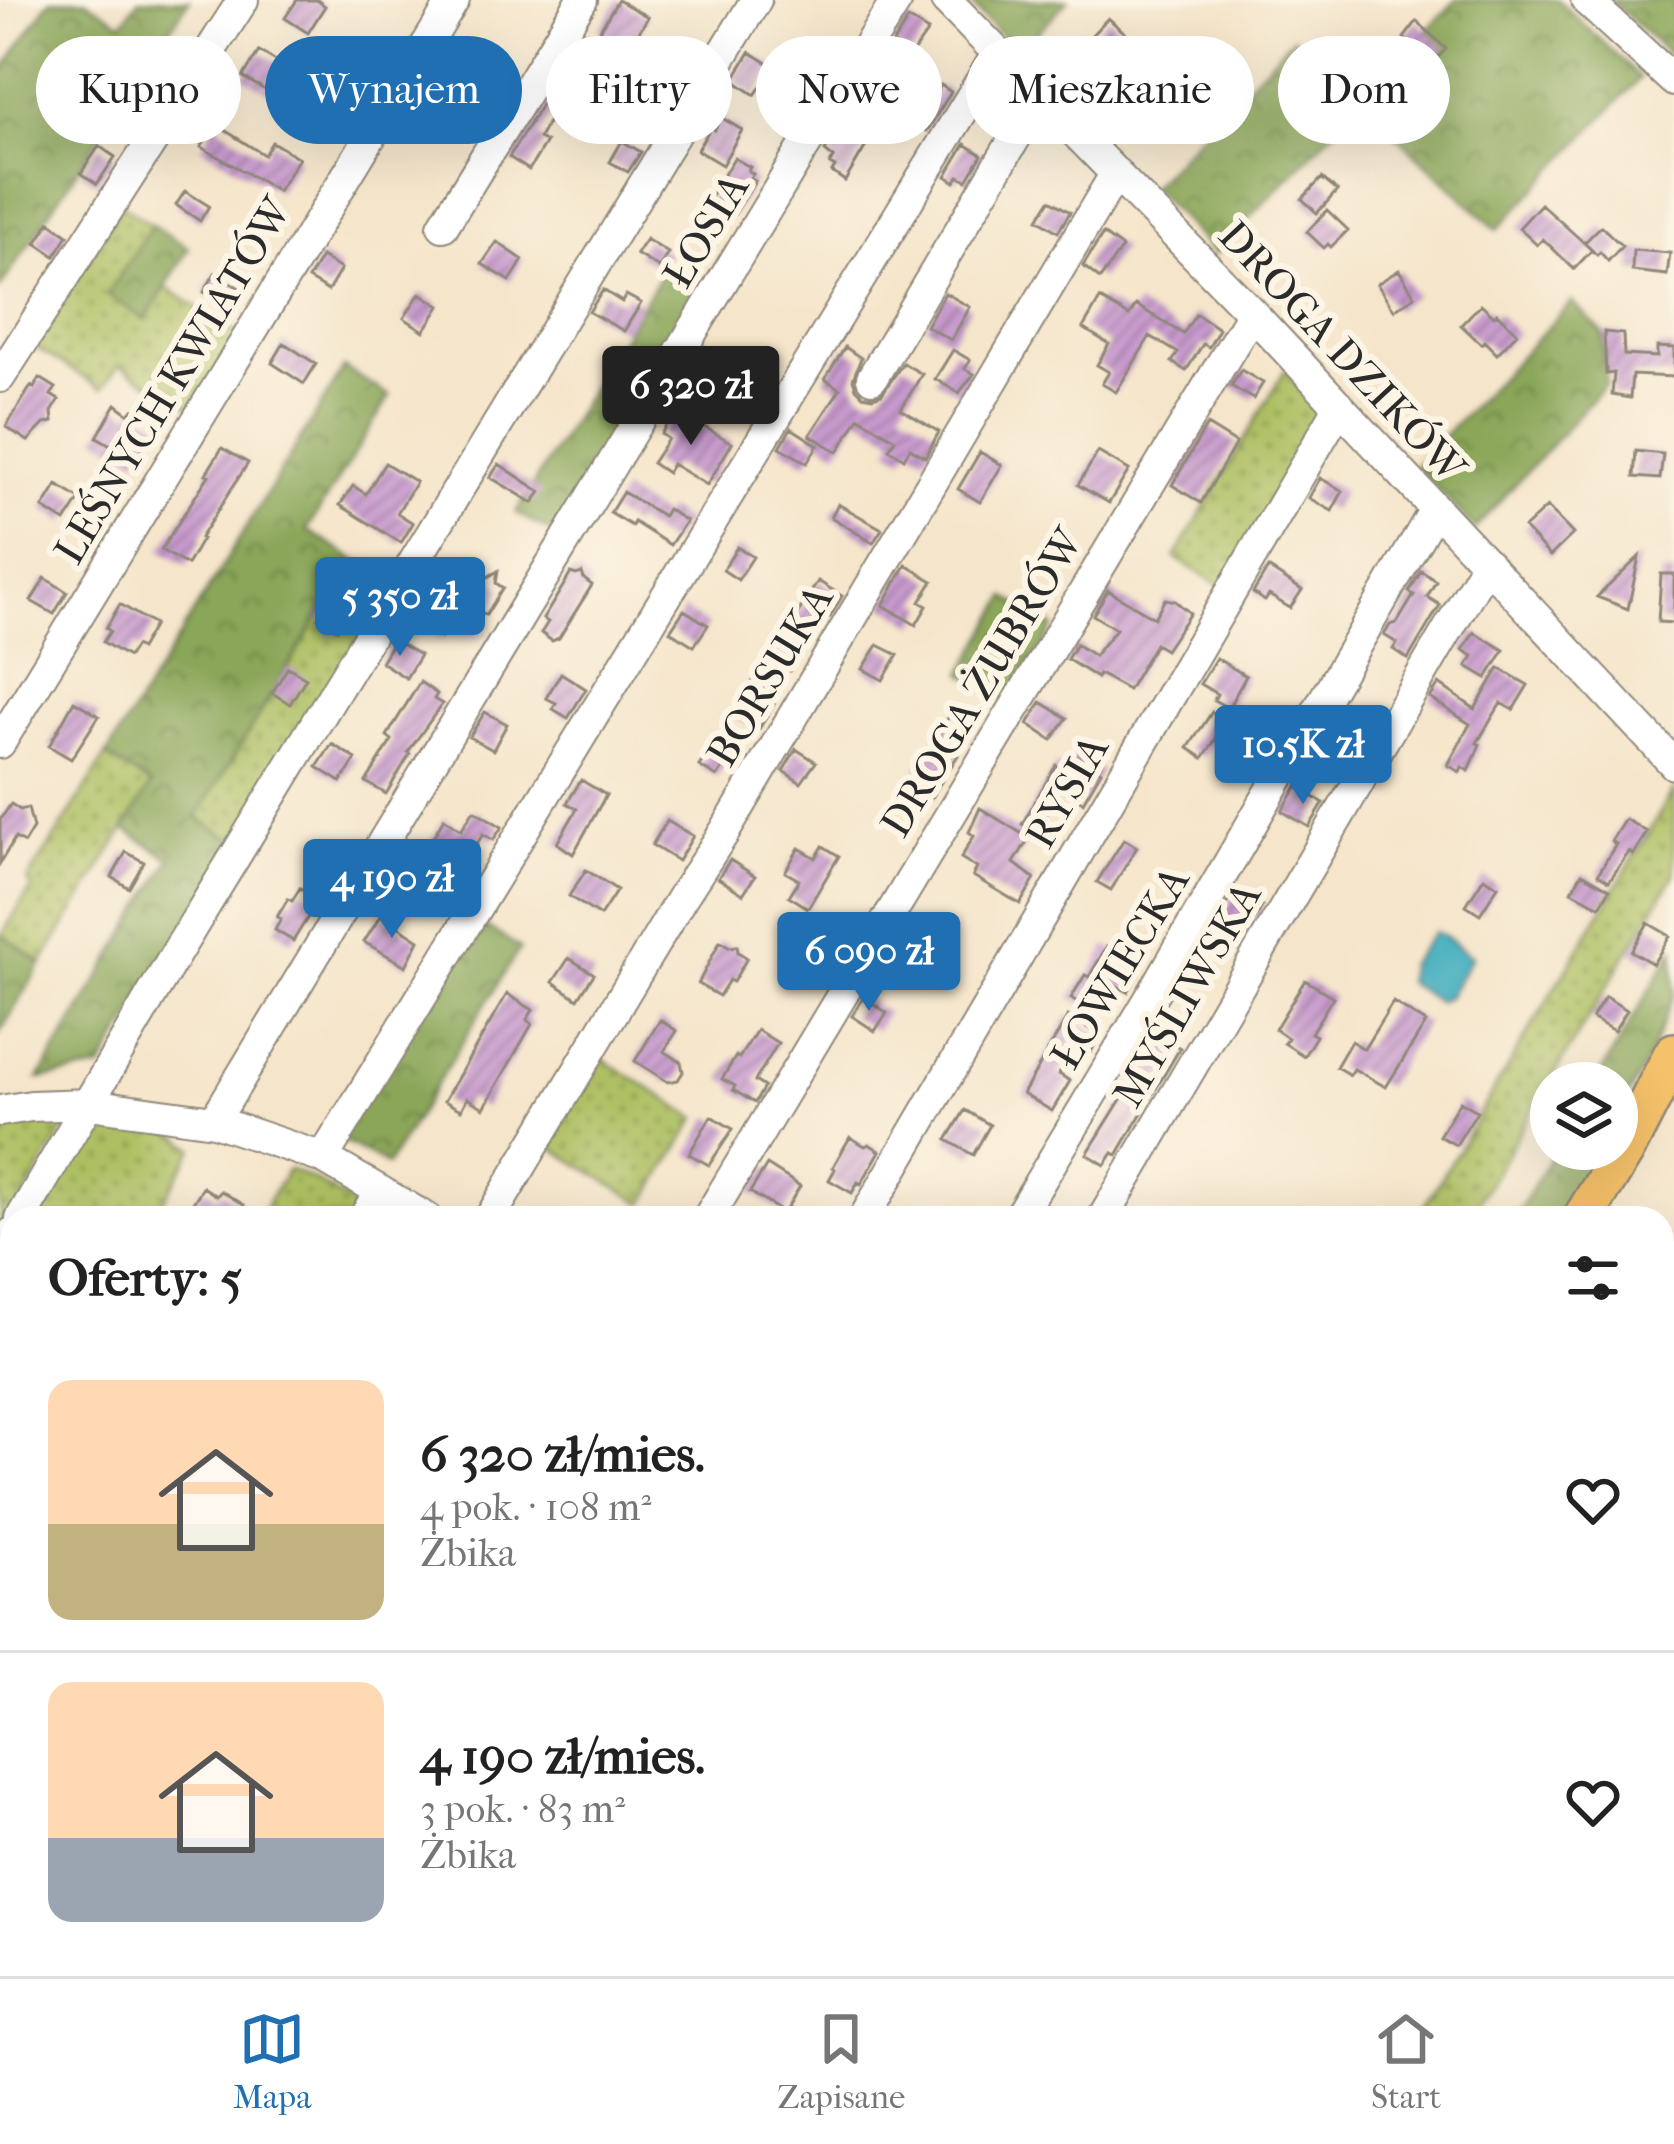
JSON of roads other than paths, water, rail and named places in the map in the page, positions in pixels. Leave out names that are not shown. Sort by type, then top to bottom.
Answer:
[{"type":"main road","points":[[1590,1206],[1674,1053]]},
{"type":"street","points":[[0,377],[242,0]]},
{"type":"street","name":"LEŚNYCH KWIATÓW","points":[[0,742],[454,0]]},
{"type":"street","points":[[443,226],[582,0]]},
{"type":"street","points":[[28,1206],[178,950],[756,0]]},
{"type":"street","name":"ŁOSIA","points":[[214,1121],[897,0]]},
{"type":"street","name":"DROGA DZIKÓW","points":[[946,0],[981,36]]},
{"type":"street","points":[[1586,0],[1674,82]]},
{"type":"street","points":[[322,1158],[966,105]]},
{"type":"street","points":[[872,379],[1012,144]]},
{"type":"street","name":"DROGA DZIKÓW","points":[[1087,144],[1674,764]]},
{"type":"street","name":"BORSUKA","points":[[497,1206],[1116,173]]},
{"type":"street","name":"DROGA ŻUBRÓW","points":[[715,1206],[1252,313]]},
{"type":"street","name":"RYSIA","points":[[871,1206],[1340,406]]},
{"type":"street","name":"ŁOWIECKA","points":[[1025,1206],[1435,508]]},
{"type":"street","name":"MYŚLIWSKA","points":[[1110,1206],[1487,563]]},
{"type":"street","points":[[0,1111],[89,1104],[214,1121],[322,1158],[372,1205]]},
{"type":"water","points":[[1434,932],[1472,956],[1449,996],[1437,1002],[1406,981],[1408,965]]}]
